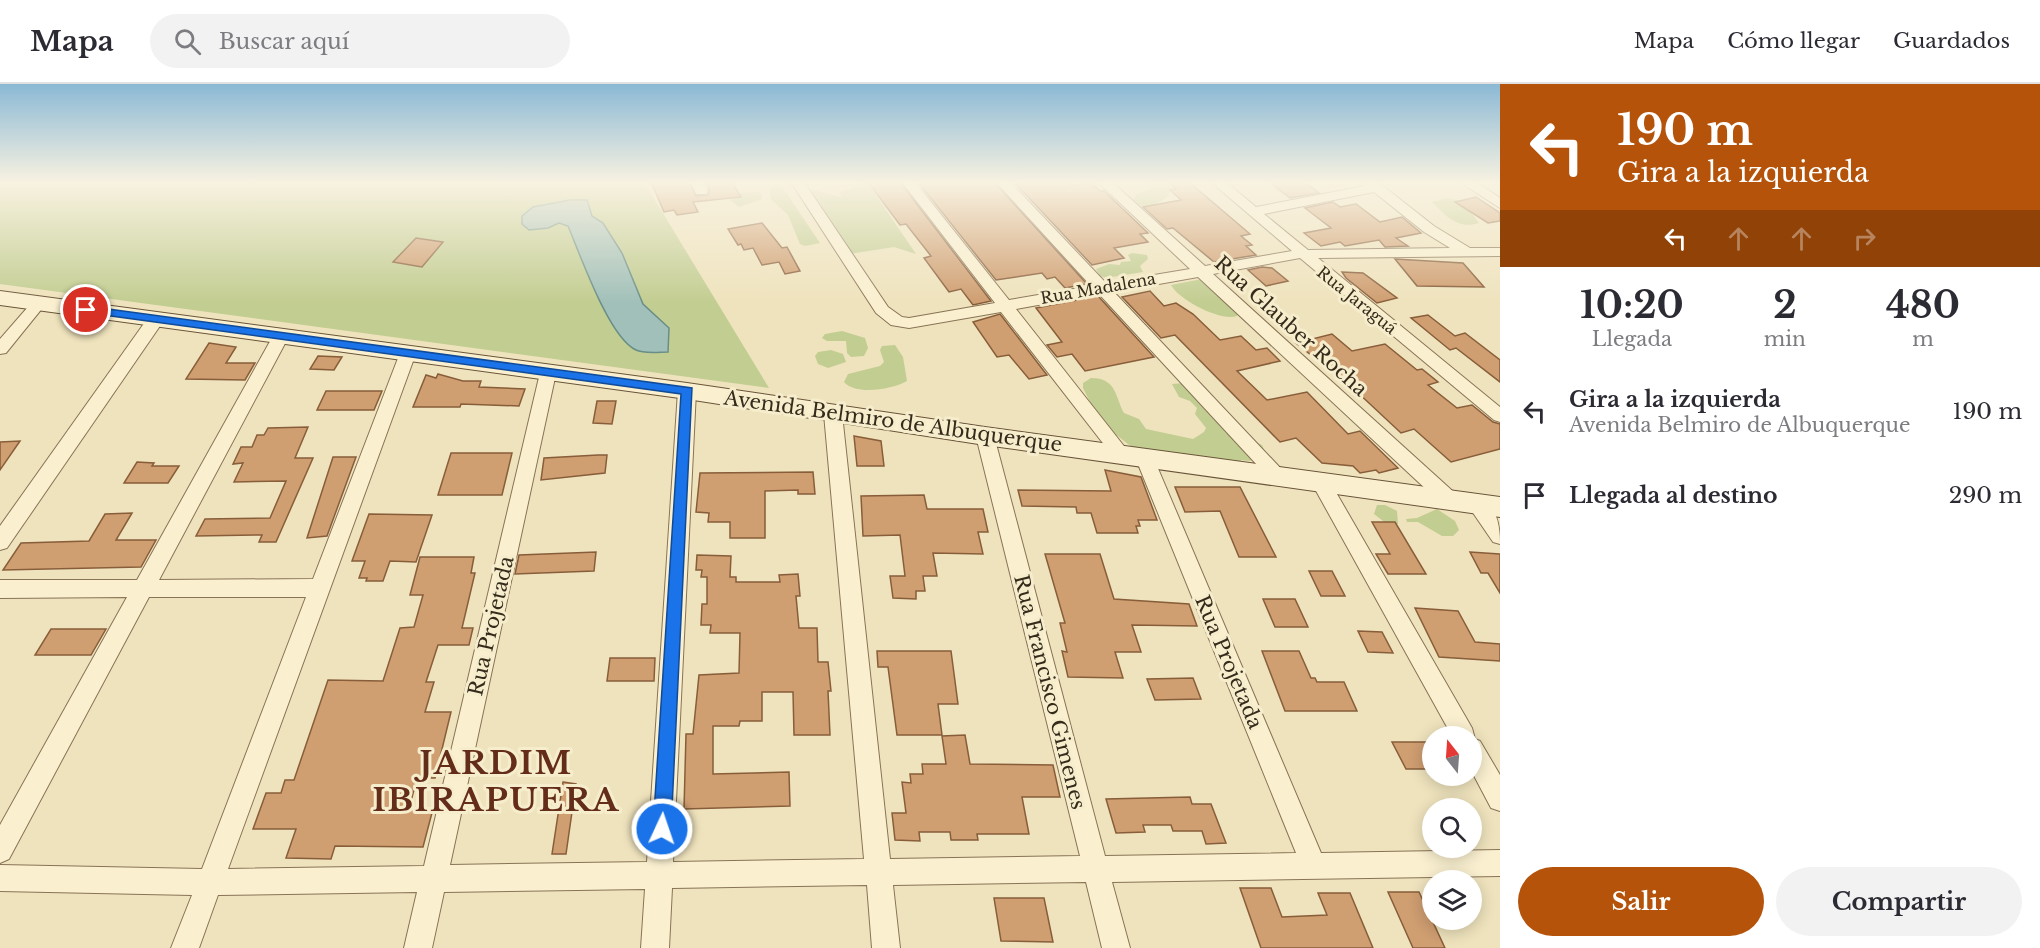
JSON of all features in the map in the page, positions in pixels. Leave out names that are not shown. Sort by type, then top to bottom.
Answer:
[{"type":"main road","name":"Avenida Belmiro de Albuquerque","points":[[0,298],[687,391],[985,436],[1277,474],[1489,506]]},
{"type":"street","name":"Rua Madalena","points":[[823,222],[882,310],[897,321],[909,323],[1198,270],[1300,254],[1500,252]]},
{"type":"street","name":"Rua Projetada","points":[[939,222],[1004,306],[1134,457],[1314,866]]},
{"type":"street","points":[[1039,222],[1277,474]]},
{"type":"street","name":"Rua Glauber Rocha","points":[[1146,222],[1450,500]]},
{"type":"street","name":"Rua Jaraguá","points":[[1265,222],[1300,254],[1500,416]]},
{"type":"street","points":[[1421,222],[1467,252]]},
{"type":"street","points":[[0,349],[39,303]]},
{"type":"street","points":[[0,542],[156,319]]},
{"type":"street","points":[[0,850],[281,336]]},
{"type":"street","points":[[184,948],[408,353]]},
{"type":"street","name":"Rua Projetada","points":[[418,948],[548,373]]},
{"type":"street","points":[[655,948],[687,391]]},
{"type":"street","points":[[833,414],[886,948]]},
{"type":"street","name":"Rua Francisco Gimenes","points":[[985,436],[1116,948]]},
{"type":"street","points":[[1318,480],[1458,726]]},
{"type":"street","points":[[1489,506],[1500,536]]},
{"type":"street","points":[[0,590],[319,588]]},
{"type":"street","points":[[1482,767],[1500,800]]},
{"type":"street","points":[[0,878],[210,882],[1500,863]]},
{"type":"green space","points":[[0,222],[668,222],[769,388],[0,284]]},
{"type":"green space","points":[[791,222],[806,222],[820,243],[805,246],[800,244]]},
{"type":"green space","points":[[828,222],[894,222],[916,254],[894,247],[849,254]]},
{"type":"green space","points":[[1457,222],[1479,223],[1471,225]]},
{"type":"green space","points":[[1132,253],[1147,255],[1148,259],[1140,266],[1143,272],[1106,278],[1100,276],[1096,269],[1109,264],[1120,265],[1121,262],[1131,261],[1128,255]]},
{"type":"green space","points":[[1202,279],[1238,313],[1237,316],[1221,316],[1211,313],[1182,297],[1171,285]]},
{"type":"green space","points":[[842,331],[865,338],[868,348],[864,356],[851,357],[847,353],[846,341],[827,341],[822,338],[825,334]]},
{"type":"green space","points":[[895,345],[903,357],[907,381],[875,390],[857,389],[844,382],[848,374],[880,366],[884,362],[880,350],[882,346]]},
{"type":"green space","points":[[831,350],[843,354],[846,362],[828,368],[818,364],[815,356],[818,352]]},
{"type":"green space","points":[[1091,378],[1106,381],[1114,390],[1124,413],[1139,419],[1146,429],[1193,439],[1206,428],[1195,414],[1197,408],[1190,401],[1179,397],[1172,384],[1198,382],[1206,388],[1249,439],[1262,445],[1267,456],[1249,461],[1241,460],[1240,464],[1133,448],[1100,422],[1083,388],[1083,383]]},
{"type":"green space","points":[[1377,505],[1385,505],[1397,511],[1398,524],[1387,524],[1374,514]]},
{"type":"green space","points":[[1437,509],[1455,521],[1459,530],[1453,536],[1442,536],[1418,522],[1407,522],[1406,519],[1417,518]]},
{"type":"water","points":[[522,222],[603,223],[622,253],[643,304],[669,328],[668,352],[636,350],[616,330],[596,294],[568,226],[559,223],[548,228],[529,230]]},
{"type":"building","points":[[898,222],[931,222],[991,301],[973,305],[961,289],[949,292],[924,258],[931,256],[906,224],[900,225]]},
{"type":"building","points":[[950,222],[1031,222],[1087,284],[1065,288],[1055,277],[1047,279],[1042,273],[996,280]]},
{"type":"building","points":[[1052,222],[1137,222],[1148,233],[1140,234],[1148,242],[1114,248],[1124,258],[1092,265]]},
{"type":"building","points":[[1160,222],[1236,222],[1250,234],[1241,236],[1252,245],[1246,246],[1256,255],[1214,262],[1173,228],[1167,229]]},
{"type":"building","points":[[1324,222],[1408,222],[1421,233],[1396,238],[1408,246],[1385,247],[1379,240],[1345,246],[1340,242],[1321,246],[1304,233],[1331,228]]},
{"type":"building","points":[[762,223],[782,248],[787,247],[800,271],[785,274],[779,262],[762,265],[753,248],[744,250],[728,229]]},
{"type":"building","points":[[416,238],[443,242],[422,267],[393,262]]},
{"type":"building","points":[[1395,259],[1463,263],[1484,287],[1417,286]]},
{"type":"building","points":[[1262,267],[1272,268],[1288,281],[1266,286],[1248,270]]},
{"type":"building","points":[[1342,272],[1363,273],[1397,298],[1377,303],[1346,278]]},
{"type":"building","points":[[1150,291],[1164,306],[1176,303],[1193,314],[1220,340],[1241,336],[1256,350],[1267,348],[1280,361],[1237,371],[1267,400],[1307,392],[1348,434],[1360,431],[1398,468],[1379,473],[1376,470],[1360,473],[1353,466],[1322,463],[1296,438],[1280,442],[1175,335],[1161,338],[1122,297]]},
{"type":"building","points":[[1098,296],[1154,357],[1085,371],[1072,354],[1057,357],[1047,345],[1062,342],[1036,308]]},
{"type":"building","points":[[1000,314],[1047,375],[1029,379],[1009,355],[997,357],[973,322]]},
{"type":"building","points":[[1428,315],[1455,336],[1465,333],[1500,360],[1500,382],[1456,348],[1450,350],[1411,318]]},
{"type":"building","points":[[1332,334],[1352,351],[1385,344],[1417,370],[1422,369],[1438,382],[1428,385],[1457,408],[1472,405],[1493,422],[1500,424],[1500,449],[1451,462],[1414,429],[1401,433],[1355,390],[1296,343]]},
{"type":"building","points":[[209,343],[236,347],[226,363],[255,363],[245,380],[186,379]]},
{"type":"building","points":[[318,356],[342,357],[334,370],[310,369]]},
{"type":"building","points":[[438,374],[463,381],[481,381],[479,387],[525,389],[519,406],[461,404],[460,407],[413,407],[426,375],[436,378]]},
{"type":"building","points":[[326,391],[382,391],[374,410],[317,410]]},
{"type":"building","points":[[597,401],[616,401],[612,424],[593,423]]},
{"type":"building","points":[[308,427],[295,458],[313,458],[276,542],[259,542],[262,535],[196,536],[205,519],[270,518],[286,481],[234,482],[243,463],[233,464],[241,447],[252,447],[257,435],[264,435],[268,428]]},
{"type":"building","points":[[854,436],[881,441],[884,466],[857,466]]},
{"type":"building","points":[[20,441],[0,470],[0,442]]},
{"type":"building","points":[[451,453],[512,453],[502,495],[438,495]]},
{"type":"building","points":[[607,455],[605,473],[541,480],[544,458]]},
{"type":"building","points":[[333,457],[356,457],[327,536],[307,538]]},
{"type":"building","points":[[137,462],[154,463],[152,466],[179,466],[168,483],[124,483]]},
{"type":"building","points":[[1105,470],[1141,477],[1157,520],[1138,520],[1140,526],[1136,526],[1138,533],[1097,533],[1091,513],[1077,513],[1076,507],[1022,506],[1018,490],[1111,491]]},
{"type":"building","points":[[813,472],[815,494],[798,494],[798,490],[765,491],[765,538],[730,538],[730,522],[708,522],[709,513],[696,512],[700,473]]},
{"type":"building","points":[[1175,487],[1240,487],[1276,557],[1239,557],[1220,511],[1185,512]]},
{"type":"building","points":[[924,495],[927,509],[983,509],[988,532],[978,532],[983,554],[933,553],[937,576],[923,576],[925,591],[916,591],[916,599],[893,598],[890,576],[905,576],[900,535],[863,536],[861,496]]},
{"type":"building","points":[[132,513],[116,540],[156,540],[141,567],[3,570],[21,543],[89,541],[105,514]]},
{"type":"building","points":[[369,514],[432,515],[416,562],[390,561],[383,581],[366,581],[367,578],[359,578],[365,561],[352,561]]},
{"type":"building","points":[[1372,522],[1395,522],[1426,574],[1388,574],[1376,554],[1390,554]]},
{"type":"building","points":[[596,552],[594,571],[515,574],[519,555]]},
{"type":"building","points":[[1470,552],[1500,554],[1500,593],[1488,573],[1481,573]]},
{"type":"building","points":[[1045,554],[1100,554],[1114,599],[1189,604],[1197,626],[1132,625],[1141,652],[1115,652],[1123,678],[1068,677],[1062,651],[1067,652],[1060,623],[1065,623]]},
{"type":"building","points":[[697,555],[731,556],[730,577],[736,577],[736,582],[780,582],[779,575],[798,574],[800,596],[796,596],[799,628],[817,628],[818,662],[828,662],[831,691],[828,691],[830,735],[794,735],[793,692],[762,692],[762,721],[740,721],[739,726],[713,726],[713,774],[789,772],[790,806],[684,809],[686,734],[693,734],[699,675],[739,673],[740,633],[710,633],[711,625],[701,625],[702,604],[707,604],[707,577],[701,577],[702,570],[696,570]]},
{"type":"building","points":[[420,557],[474,557],[471,573],[475,573],[462,628],[473,628],[469,645],[438,645],[426,682],[434,682],[425,712],[451,712],[435,778],[417,778],[409,809],[433,809],[423,847],[335,846],[331,859],[286,858],[296,829],[253,829],[266,793],[281,793],[285,780],[294,780],[328,680],[383,681],[400,628],[414,627],[423,595],[410,595]]},
{"type":"building","points":[[1309,571],[1332,571],[1345,596],[1321,596]]},
{"type":"building","points":[[1263,599],[1295,599],[1308,627],[1275,627]]},
{"type":"building","points":[[1415,608],[1458,611],[1475,642],[1500,644],[1500,661],[1439,657]]},
{"type":"building","points":[[51,629],[106,629],[91,655],[35,655]]},
{"type":"building","points":[[1358,631],[1382,632],[1393,653],[1368,652]]},
{"type":"building","points":[[877,651],[951,651],[958,704],[938,704],[942,735],[897,735],[888,667],[878,667]]},
{"type":"building","points":[[1262,651],[1299,651],[1311,678],[1315,678],[1317,682],[1344,682],[1357,711],[1285,711]]},
{"type":"building","points":[[610,658],[655,658],[654,681],[607,681]]},
{"type":"building","points":[[1193,678],[1201,699],[1155,700],[1147,679]]},
{"type":"building","points":[[965,735],[970,764],[1053,765],[1060,797],[1022,797],[1029,834],[977,834],[978,840],[951,840],[950,832],[919,832],[920,841],[895,840],[892,813],[906,813],[902,782],[911,783],[910,774],[923,774],[922,764],[946,764],[942,736]]},
{"type":"building","points":[[1392,742],[1422,742],[1422,769],[1406,769]]},
{"type":"building","points":[[563,782],[576,784],[566,854],[552,854]]},
{"type":"building","points":[[1190,797],[1192,804],[1211,804],[1226,843],[1206,844],[1202,831],[1173,831],[1171,825],[1143,825],[1145,832],[1116,833],[1106,799]]},
{"type":"building","points":[[1240,888],[1271,888],[1282,917],[1327,915],[1318,893],[1350,893],[1373,948],[1261,948]]},
{"type":"building","points":[[1388,892],[1419,892],[1422,898],[1422,930],[1437,930],[1445,948],[1413,948]]},
{"type":"building","points":[[994,898],[1044,898],[1053,942],[1001,941]]},
{"type":"district","name":"JARDIM IBIRAPUERA","points":[[496,782]]},
{"type":"route","points":[[86,310],[687,391],[662,829]]}]
